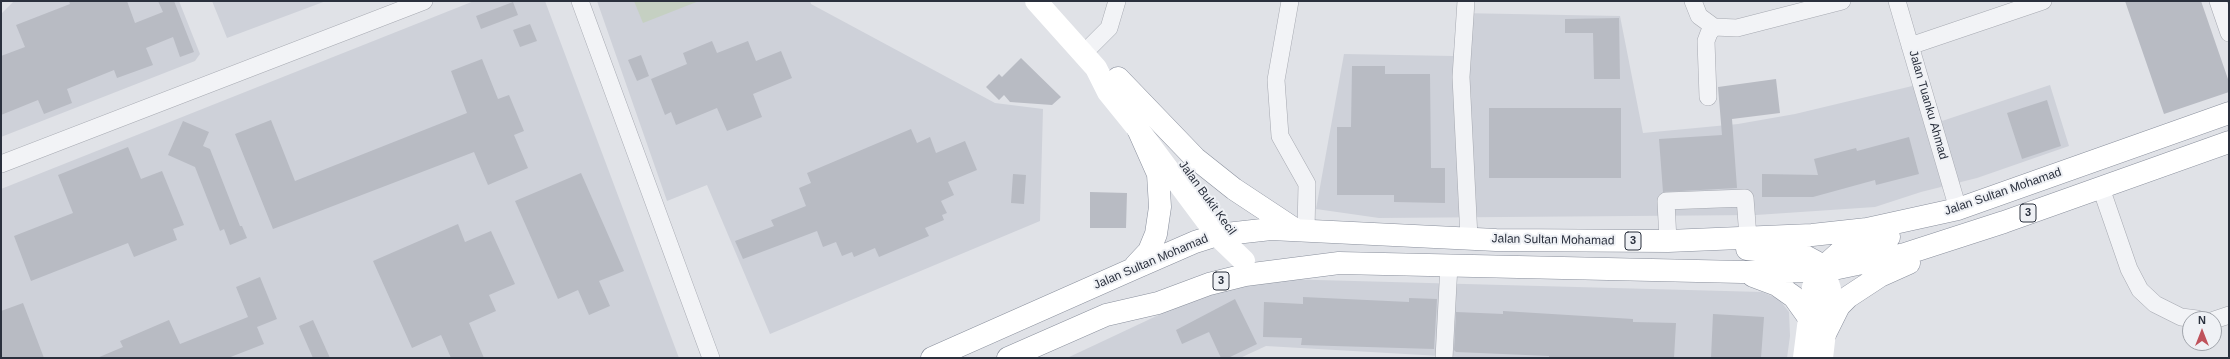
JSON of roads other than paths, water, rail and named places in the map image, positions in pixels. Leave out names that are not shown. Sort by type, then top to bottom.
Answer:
[{"type":"main road","name":"Jalan Bukit Kecil","points":[[1036,1],[1090,61],[1108,92],[1226,234]]},
{"type":"main road","name":"Jalan Bukit Kecil","points":[[1090,61],[1118,78],[1244,261]]},
{"type":"main road","points":[[1118,78],[1195,158],[1234,189],[1301,230]]},
{"type":"main road","name":"Jalan Sultan Mohamad","points":[[932,358],[1194,242],[1226,234],[1271,229],[1469,238],[1668,241],[1812,235],[1867,229],[1958,209],[2229,113]]},
{"type":"main road","points":[[1133,269],[1149,251],[1156,234],[1160,207],[1158,174],[1138,129]]},
{"type":"main road","name":"3","points":[[1008,358],[1190,276],[1216,266],[1244,261],[1742,272],[1824,272],[1905,254],[2004,222],[2229,142]]},
{"type":"main road","points":[[1804,358],[1813,287],[1830,261],[1840,252],[1908,230],[1958,209]]},
{"type":"main road","points":[[1825,334],[1839,306],[1861,286],[1880,276],[2004,222]]},
{"type":"main road","points":[[1668,241],[1804,255],[1816,262],[1824,272],[1830,288],[1822,358]]},
{"type":"main road","name":"3","points":[[1106,315],[1158,303],[1209,284],[1245,275],[1340,263]]},
{"type":"main road","points":[[1742,272],[1777,285],[1794,297],[1809,318]]},
{"type":"street","points":[[1,164],[424,1]]},
{"type":"street","points":[[580,1],[711,358]]},
{"type":"street","points":[[1090,61],[1109,28],[1117,1]]},
{"type":"street","points":[[1290,1],[1276,80],[1280,136],[1307,184],[1301,230]]},
{"type":"street","points":[[1466,1],[1461,77],[1469,238]]},
{"type":"street","points":[[1693,1],[1699,16],[1714,27],[1736,28],[1842,1]]},
{"type":"street","name":"Jalan Tuanku Ahmad","points":[[1897,1],[1958,209]]},
{"type":"street","points":[[1910,46],[2043,1]]},
{"type":"street","points":[[2218,1],[2229,32]]},
{"type":"street","points":[[1708,98],[1706,41],[1709,33],[1714,27]]},
{"type":"street","points":[[2101,188],[2129,269],[2140,290],[2155,304],[2182,317]]},
{"type":"street","points":[[1668,241],[1666,201],[1745,198],[1748,237]]},
{"type":"street","points":[[1444,358],[1449,266]]}]
